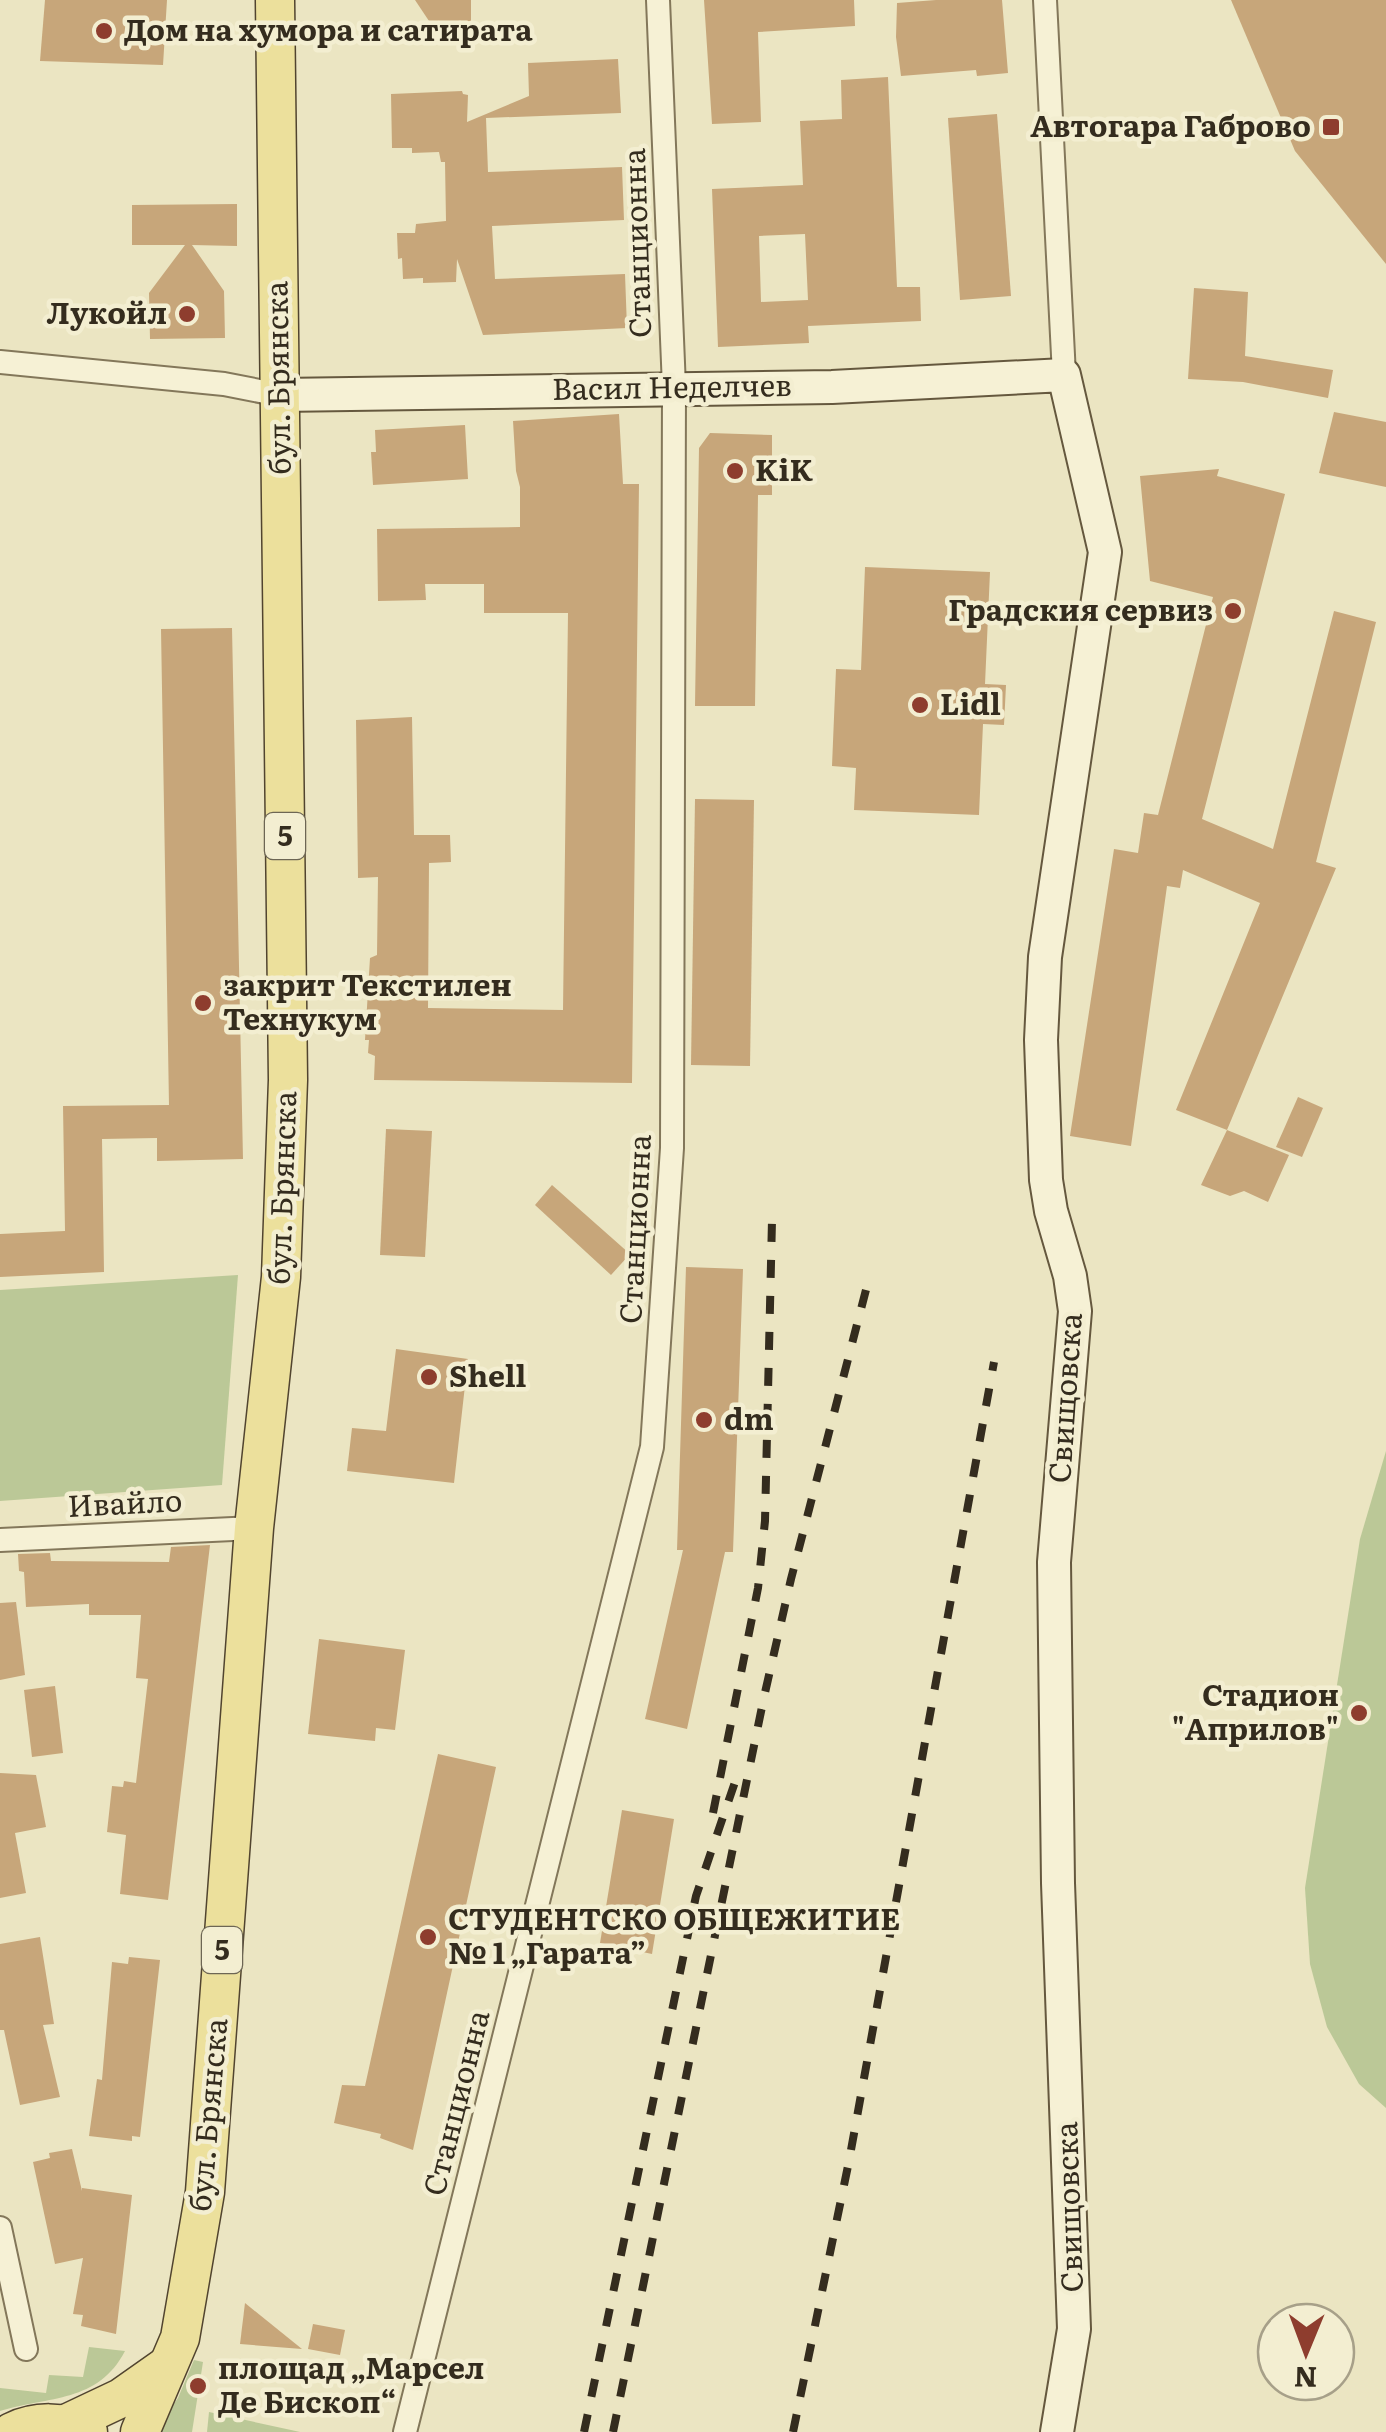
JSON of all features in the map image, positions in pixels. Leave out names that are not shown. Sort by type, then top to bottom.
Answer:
[{"type":"main road","name":"бул. Брянска","points":[[140,2432],[180,2338],[205,2192],[254,1528],[281,1277],[288,1080],[275,0]]},
{"type":"main road","points":[[12,2432],[42,2423],[77,2428],[165,2367]]},
{"type":"street","name":"Станционна","points":[[405,2432],[652,1447],[672,1148],[674,387],[658,0]]},
{"type":"street","points":[[1044,0],[1064,374]]},
{"type":"street","points":[[0,362],[224,384],[280,396]]},
{"type":"street","name":"Васил Неделчев","points":[[280,396],[832,386],[1064,374]]},
{"type":"street","name":"Свищовска","points":[[1057,2432],[1074,2329],[1058,1883],[1054,1562],[1074,1311],[1070,1276],[1046,1180],[1041,1040],[1045,956],[1105,552],[1064,374]]},
{"type":"street","name":"Ивайло","points":[[0,1540],[254,1528]]},
{"type":"street","points":[[0,2228],[26,2349]]},
{"type":"green space","points":[[238,1275],[222,1485],[0,1501],[0,1290]]},
{"type":"green space","name":"Стадион \"Априлов\"","points":[[1386,1451],[1386,2108],[1359,2084],[1327,2027],[1310,1964],[1305,1888],[1360,1539]]},
{"type":"green space","points":[[89,2347],[125,2351],[114,2368],[87,2389],[0,2411],[0,2388],[46,2393],[49,2375],[83,2377]]},
{"type":"green space","points":[[194,2360],[203,2362],[192,2432],[154,2432],[178,2398]]},
{"type":"green space","points":[[209,2412],[291,2430],[300,2432],[207,2432]]},
{"type":"building","name":"Дом на хумора и сатирата","points":[[45,0],[167,0],[163,65],[40,61]]},
{"type":"building","points":[[415,0],[471,0],[471,27],[433,27]]},
{"type":"building","points":[[704,0],[854,0],[855,26],[758,32],[761,122],[712,124]]},
{"type":"building","points":[[1002,0],[1008,73],[977,76],[976,70],[901,76],[897,3]]},
{"type":"building","name":"Автогара Габрово","points":[[1231,0],[1386,0],[1386,264],[1295,151]]},
{"type":"building","points":[[618,59],[621,113],[486,118],[488,172],[622,167],[624,220],[492,226],[495,279],[625,274],[627,328],[483,335],[457,259],[456,282],[403,279],[397,233],[415,233],[416,224],[446,221],[445,162],[441,162],[439,152],[412,153],[412,148],[392,148],[391,94],[462,91],[468,95],[467,122],[529,96],[528,63]]},
{"type":"building","points":[[888,77],[897,287],[920,287],[921,321],[808,326],[809,343],[718,347],[712,189],[803,185],[800,121],[842,119],[841,80]],"holes":[[[805,234],[808,300],[761,302],[759,236]]]},
{"type":"building","points":[[997,114],[1011,296],[960,300],[948,118]]},
{"type":"building","points":[[237,204],[237,246],[192,245],[224,291],[225,338],[150,339],[149,293],[185,245],[132,245],[132,205]]},
{"type":"building","points":[[1194,288],[1248,292],[1245,356],[1333,370],[1328,398],[1243,382],[1188,379]]},
{"type":"building","points":[[1334,412],[1386,422],[1386,487],[1319,473]]},
{"type":"building","points":[[619,414],[623,484],[639,484],[632,1083],[374,1080],[375,1056],[368,1053],[369,1040],[365,1040],[370,958],[377,955],[378,877],[358,878],[356,720],[412,717],[414,835],[450,835],[451,862],[429,863],[428,1008],[563,1010],[568,613],[484,613],[484,584],[425,584],[426,600],[378,601],[377,529],[520,527],[513,421]]},
{"type":"building","points":[[465,425],[468,479],[373,485],[371,452],[376,452],[375,430]]},
{"type":"building","points":[[710,433],[772,435],[772,495],[758,495],[755,706],[695,706],[699,448]]},
{"type":"building","points":[[1219,469],[1217,476],[1285,494],[1202,819],[1273,849],[1334,611],[1376,622],[1316,862],[1336,868],[1227,1130],[1176,1110],[1260,903],[1183,870],[1180,888],[1167,886],[1131,1146],[1070,1136],[1114,849],[1138,853],[1144,813],[1158,815],[1213,597],[1150,581],[1140,476]]},
{"type":"building","name":"Lidl","points":[[865,567],[990,572],[985,684],[1006,685],[1004,725],[983,724],[979,815],[854,810],[856,768],[832,766],[836,669],[861,670]]},
{"type":"building","name":"закрит Текстилен Технукум","points":[[232,628],[243,1159],[157,1161],[157,1138],[102,1139],[104,1272],[0,1277],[0,1234],[65,1231],[63,1106],[169,1105],[161,629]]},
{"type":"building","points":[[695,799],[754,800],[750,1066],[691,1065]]},
{"type":"building","points":[[1298,1097],[1323,1108],[1302,1157],[1276,1147]]},
{"type":"building","points":[[386,1129],[432,1131],[425,1257],[380,1255]]},
{"type":"building","points":[[1227,1130],[1289,1155],[1268,1202],[1244,1191],[1230,1196],[1201,1185]]},
{"type":"building","points":[[552,1185],[630,1254],[611,1275],[535,1205]]},
{"type":"building","points":[[686,1267],[743,1269],[733,1552],[725,1552],[687,1729],[645,1719],[683,1550],[677,1550]]},
{"type":"building","points":[[396,1349],[468,1359],[454,1483],[347,1471],[352,1428],[386,1431]]},
{"type":"building","points":[[210,1545],[168,1900],[120,1894],[126,1835],[107,1832],[112,1786],[123,1787],[124,1781],[136,1783],[148,1679],[136,1678],[141,1615],[89,1615],[89,1604],[26,1607],[24,1572],[19,1571],[18,1554],[50,1553],[51,1561],[169,1562],[171,1547]]},
{"type":"building","points":[[16,1602],[25,1675],[0,1680],[0,1603]]},
{"type":"building","points":[[319,1639],[405,1650],[395,1730],[376,1728],[375,1741],[308,1734]]},
{"type":"building","points":[[55,1686],[63,1753],[32,1757],[24,1690]]},
{"type":"building","name":"СТУДЕНТСКО ОБЩЕЖИТИЕ № 1 „Гарата”","points":[[438,1754],[496,1767],[413,2150],[380,2138],[381,2134],[334,2123],[342,2085],[365,2086]]},
{"type":"building","points":[[0,1773],[36,1775],[46,1827],[15,1833],[26,1893],[0,1898]]},
{"type":"building","points":[[622,1810],[674,1819],[652,1954],[600,1943]]},
{"type":"building","points":[[40,1937],[54,2024],[43,2025],[60,2097],[20,2105],[4,2030],[0,2030],[0,1944]]},
{"type":"building","points":[[129,1957],[160,1960],[140,2137],[132,2136],[132,2141],[89,2136],[97,2079],[102,2080],[112,1962],[128,1964]]},
{"type":"building","points":[[72,2149],[82,2191],[132,2195],[116,2334],[81,2326],[83,2315],[73,2314],[83,2258],[55,2264],[33,2162],[50,2158],[49,2153]]},
{"type":"building","points":[[245,2303],[302,2349],[240,2344]]},
{"type":"building","points":[[313,2324],[345,2330],[340,2355],[308,2349]]},
{"type":"railway","points":[[713,1813],[758,1588],[765,1521],[772,1220]]},
{"type":"railway","points":[[613,2432],[764,1697],[868,1282]]},
{"type":"railway","points":[[793,2432],[849,2161],[994,1362]]},
{"type":"railway","points":[[584,2432],[696,1896],[735,1782]]},
{"type":"place","name":"Дом на хумора и сатирата","points":[[104,31]]},
{"type":"place","name":"Автогара Габрово","points":[[1331,127]]},
{"type":"place","name":"Лукойл","points":[[187,314]]},
{"type":"place","name":"KiK","points":[[735,471]]},
{"type":"place","name":"Градския сервиз","points":[[1233,611]]},
{"type":"place","name":"Lidl","points":[[920,705]]},
{"type":"place","name":"закрит Текстилен Технукум","points":[[203,1003]]},
{"type":"place","name":"Shell","points":[[429,1377]]},
{"type":"place","name":"dm","points":[[704,1420]]},
{"type":"place","name":"Стадион \"Априлов\"","points":[[1359,1713]]},
{"type":"place","name":"СТУДЕНТСКО ОБЩЕЖИТИЕ № 1 „Гарата”","points":[[428,1937]]},
{"type":"place","name":"площад „Марсел Де Бископ“","points":[[198,2386]]}]
